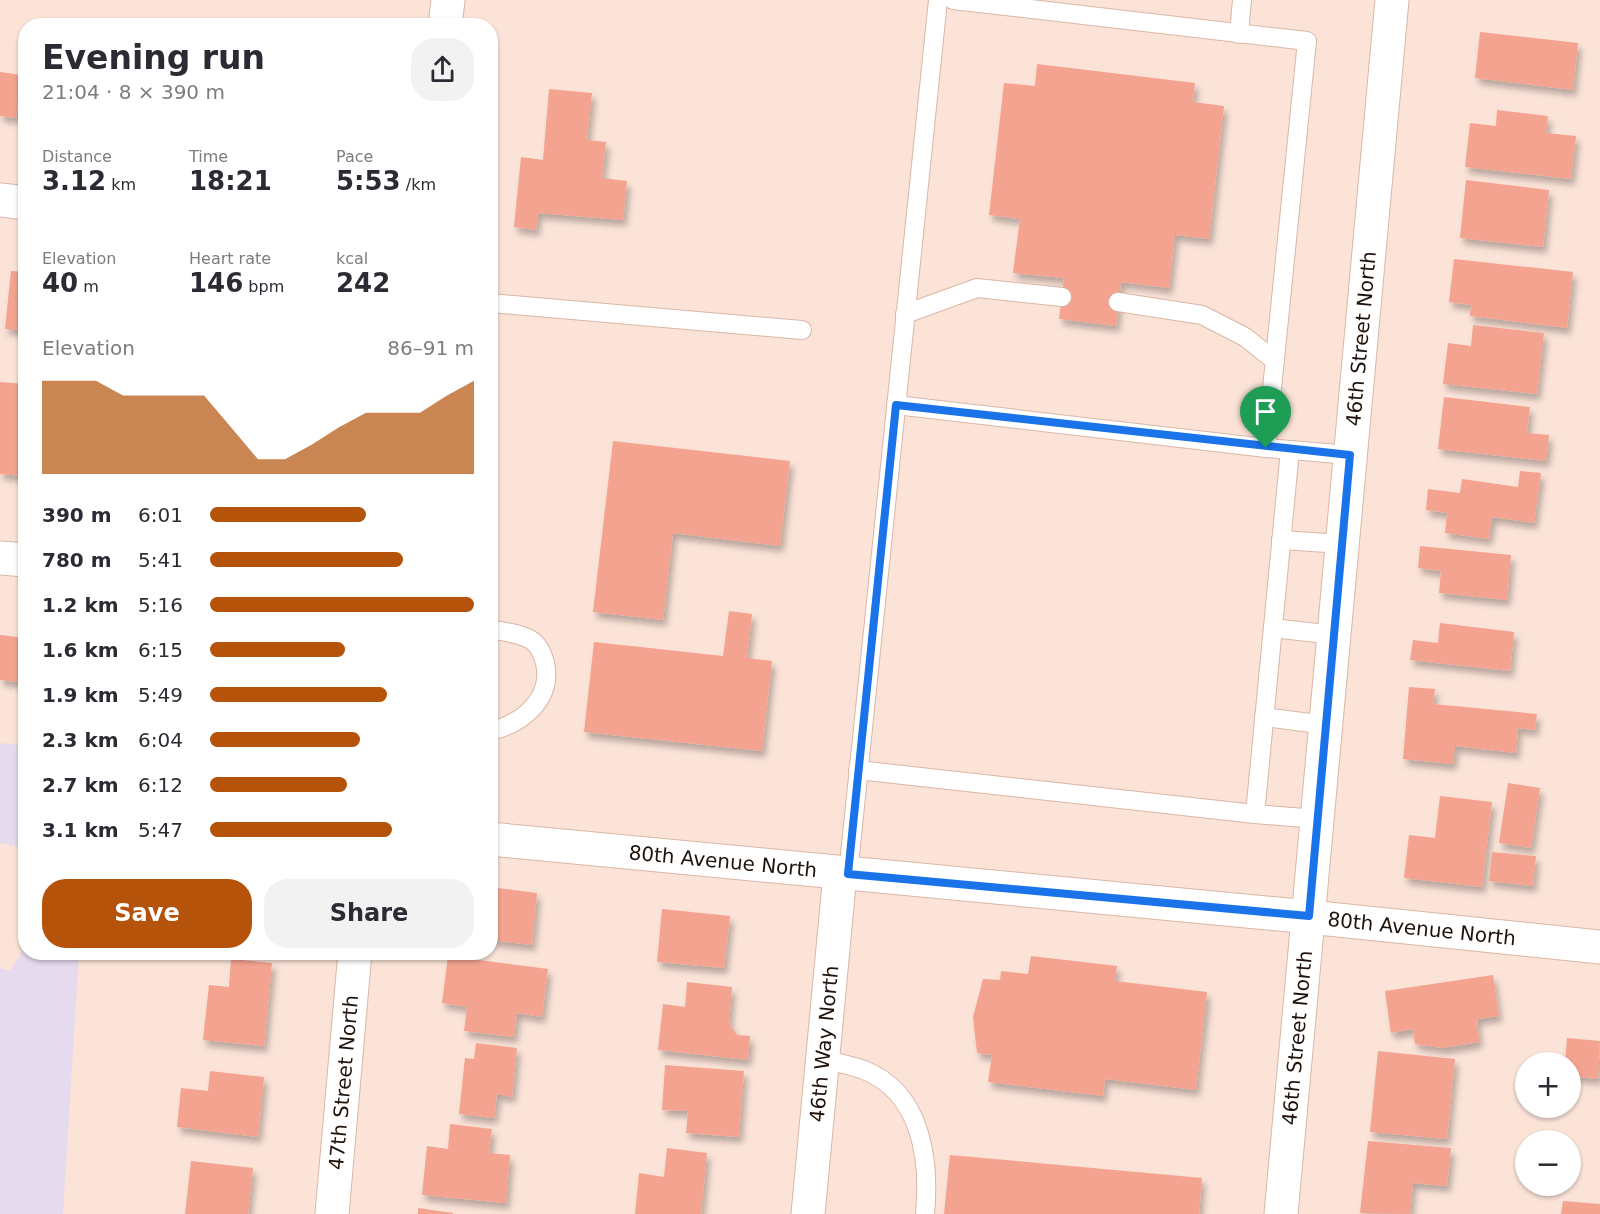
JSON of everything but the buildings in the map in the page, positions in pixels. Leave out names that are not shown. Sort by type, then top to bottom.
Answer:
[{"type":"street","points":[[446,18],[448,0]]},
{"type":"street","name":"46th Street North","points":[[1281,1214],[1392,0]]},
{"type":"street","points":[[0,200],[18,202]]},
{"type":"street","points":[[0,558],[18,559]]},
{"type":"street","name":"80th Avenue North","points":[[498,840],[1309,916],[1600,947]]},
{"type":"street","name":"46th Way North","points":[[808,1214],[844,874]]},
{"type":"street","name":"47th Street North","points":[[332,1214],[355,960]]},
{"type":"lane","points":[[844,874],[858,770],[938,0]]},
{"type":"lane","points":[[953,0],[1004,3],[1307,41],[1266,448]]},
{"type":"lane","points":[[1239,34],[1242,0]]},
{"type":"lane","points":[[905,314],[977,288],[1062,297]]},
{"type":"lane","points":[[1118,302],[1202,315],[1245,337],[1275,362]]},
{"type":"lane","points":[[498,304],[802,330]]},
{"type":"lane","points":[[896,405],[1266,448],[1350,455]]},
{"type":"lane","points":[[1255,814],[1290,450]]},
{"type":"lane","points":[[1281,540],[1342,544]]},
{"type":"lane","points":[[1273,628],[1334,635]]},
{"type":"lane","points":[[498,631],[532,640],[541,651],[547,676],[540,702],[524,716],[498,727]]},
{"type":"lane","points":[[1264,717],[1326,725]]},
{"type":"lane","points":[[858,770],[1318,819]]},
{"type":"lane","points":[[823,1059],[864,1070],[883,1081],[898,1095],[912,1116],[922,1135],[927,1160],[925,1214]]},
{"type":"shaded area","points":[[0,743],[18,745],[18,847],[0,843]]},
{"type":"shaded area","points":[[18,958],[79,960],[63,1214],[0,1214],[0,968],[10,971]]},
{"type":"route","points":[[896,405],[1266,448],[1350,455],[1309,916],[848,874],[896,405]]}]
